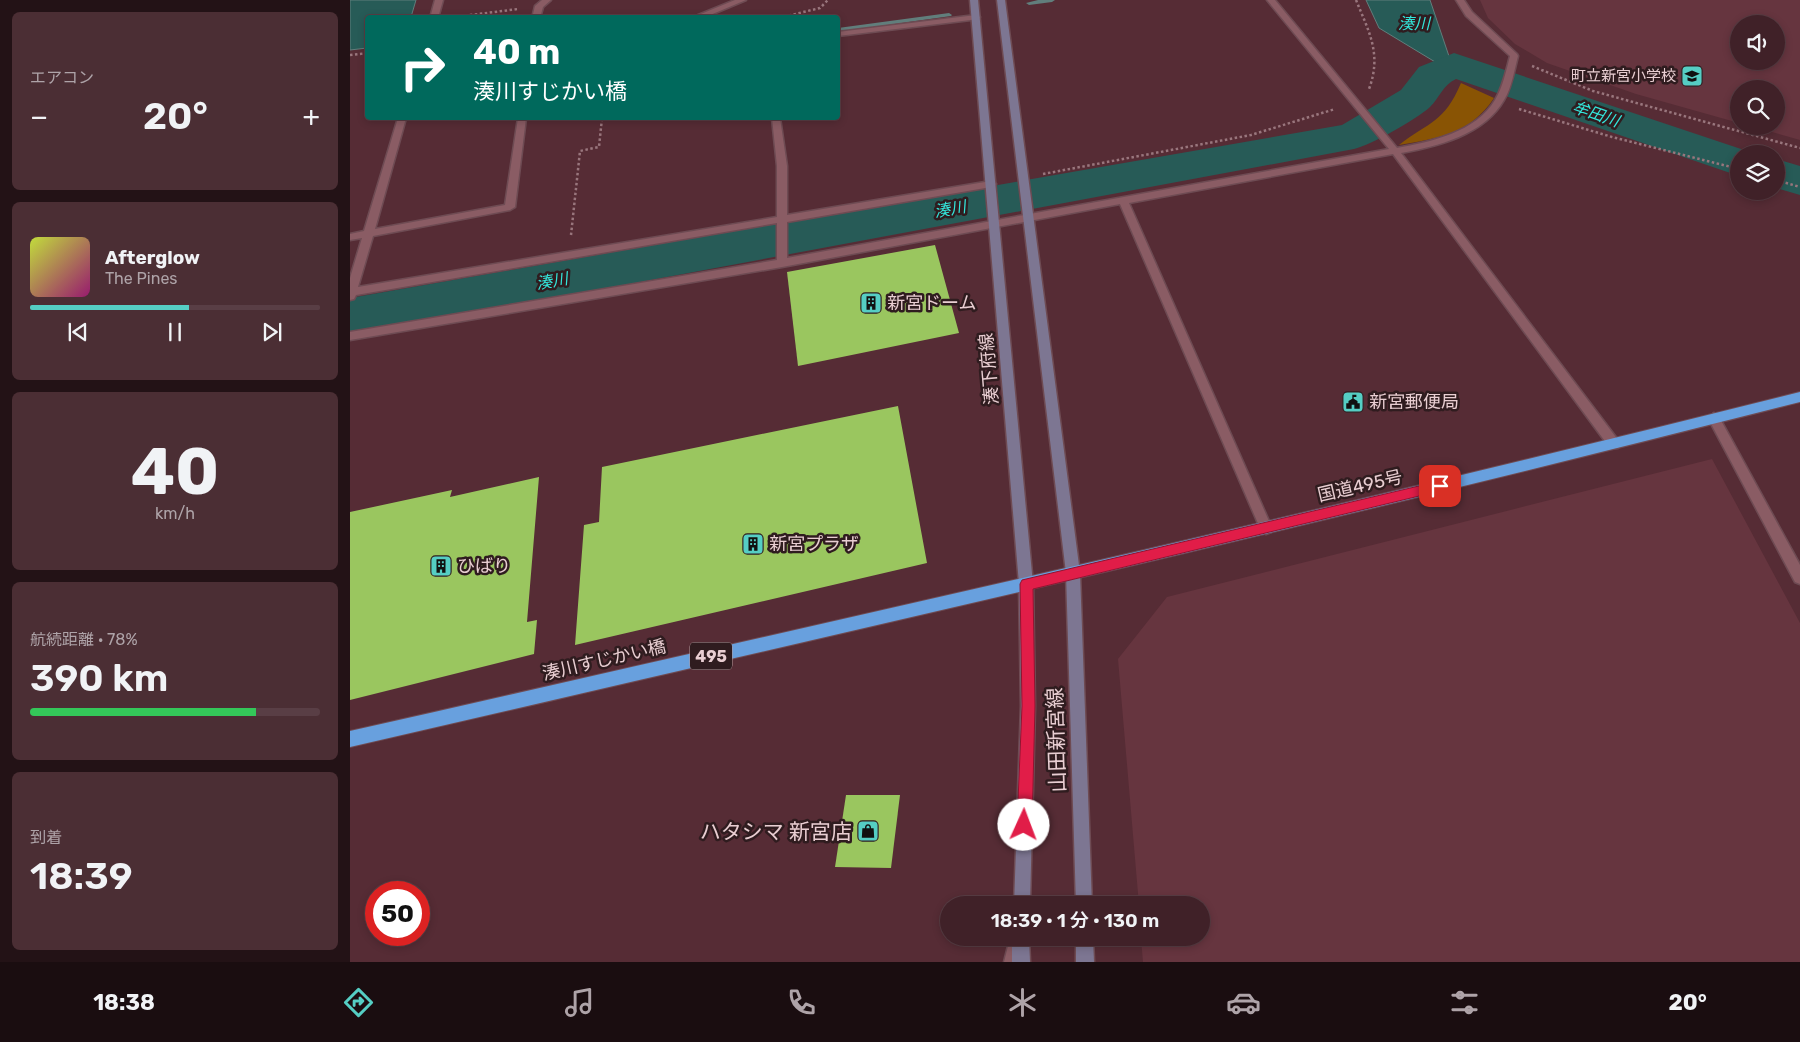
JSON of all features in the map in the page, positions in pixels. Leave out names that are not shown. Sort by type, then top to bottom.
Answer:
[{"type":"highway","name":"国道495号","points":[[1073,573],[1614,444],[1800,397]]},
{"type":"highway","name":"湊川すじかい橋","points":[[350,739],[1073,573]]},
{"type":"main road","name":"湊下府線","points":[[974,0],[1026,584]]},
{"type":"main road","points":[[1001,0],[1073,573]]},
{"type":"main road","name":"山田新宮線","points":[[1073,573],[1084,896]]},
{"type":"main road","name":"山田新宮線","points":[[1022,896],[1028,706],[1026,584]]},
{"type":"main road","points":[[1020,946],[1021,962]]},
{"type":"main road","points":[[1085,946],[1086,962]]},
{"type":"street","points":[[435,15],[439,0]]},
{"type":"street","points":[[536,15],[538,6],[547,0]]},
{"type":"street","points":[[704,15],[742,0]]},
{"type":"street","points":[[1271,0],[1391,147],[1614,444]]},
{"type":"street","points":[[350,336],[994,225],[1391,147],[1422,146],[1466,130],[1489,116],[1500,101],[1513,60],[1469,14],[1460,0]]},
{"type":"street","points":[[840,34],[976,17]]},
{"type":"street","points":[[401,120],[351,294],[568,254],[990,184]]},
{"type":"street","points":[[350,237],[510,206],[522,120]]},
{"type":"street","points":[[776,120],[782,166],[782,263]]},
{"type":"street","points":[[1123,200],[1266,528]]},
{"type":"street","points":[[1714,418],[1800,578]]},
{"type":"street","points":[[1013,962],[1018,946]]},
{"type":"path","points":[[791,15],[820,8],[828,0]]},
{"type":"path","points":[[1023,178],[1251,135],[1294,124],[1356,103],[1367,93],[1376,74],[1376,51],[1356,0]]},
{"type":"path","points":[[471,15],[538,6]]},
{"type":"path","points":[[350,55],[365,53]]},
{"type":"path","points":[[1513,60],[1593,92],[1800,148]]},
{"type":"path","points":[[1500,101],[1612,137],[1730,167]]},
{"type":"path","points":[[568,254],[580,151],[600,147],[602,120]]},
{"type":"path","points":[[1785,183],[1800,188]]},
{"type":"shaded area","name":"町立新宮小学校","points":[[1480,0],[1800,0],[1800,140],[1782,135],[1785,135],[1785,80],[1730,80],[1730,120],[1636,94],[1547,63],[1515,44],[1488,18]]},
{"type":"shaded area","points":[[1461,83],[1494,98],[1475,120],[1464,127],[1440,137],[1399,145],[1442,114],[1455,96]]},
{"type":"shaded area","points":[[1712,459],[1800,623],[1800,962],[1143,962],[1142,946],[1210,946],[1210,896],[1138,896],[1118,659],[1167,597]]},
{"type":"water","points":[[350,0],[416,0],[412,15],[365,15],[365,48],[350,50]]},
{"type":"water","name":"湊川","points":[[1366,0],[1430,0],[1455,74],[1379,28]]},
{"type":"building","name":"新宮ドーム","points":[[935,245],[959,333],[798,366],[787,272]]},
{"type":"building","name":"新宮プラザ","points":[[898,406],[927,563],[575,645],[584,525],[599,522],[602,467]]},
{"type":"building","name":"ひばり","points":[[539,477],[527,622],[537,620],[534,654],[350,700],[350,512],[452,490],[450,497]]},
{"type":"building","name":"ハタシマ 新宮店","points":[[846,795],[900,795],[891,868],[835,867]]},
{"type":"waterway","points":[[1029,3],[1052,0]]},
{"type":"waterway","points":[[840,30],[949,15]]},
{"type":"waterway","name":"湊川","points":[[350,317],[1354,136],[1415,99],[1433,75],[1454,65],[1730,159]]},
{"type":"waterway","name":"牟田川","points":[[1785,176],[1800,181]]},
{"type":"place","name":"町立新宮小学校","points":[[1692,76]]},
{"type":"place","name":"新宮ドーム","points":[[871,303]]},
{"type":"place","name":"新宮郵便局","points":[[1353,402]]},
{"type":"place","name":"新宮プラザ","points":[[753,544]]},
{"type":"place","name":"ひばり","points":[[441,566]]},
{"type":"place","name":"ハタシマ 新宮店","points":[[868,831]]},
{"type":"route","points":[[1024,825],[1028,706],[1026,584],[1440,486]]}]
